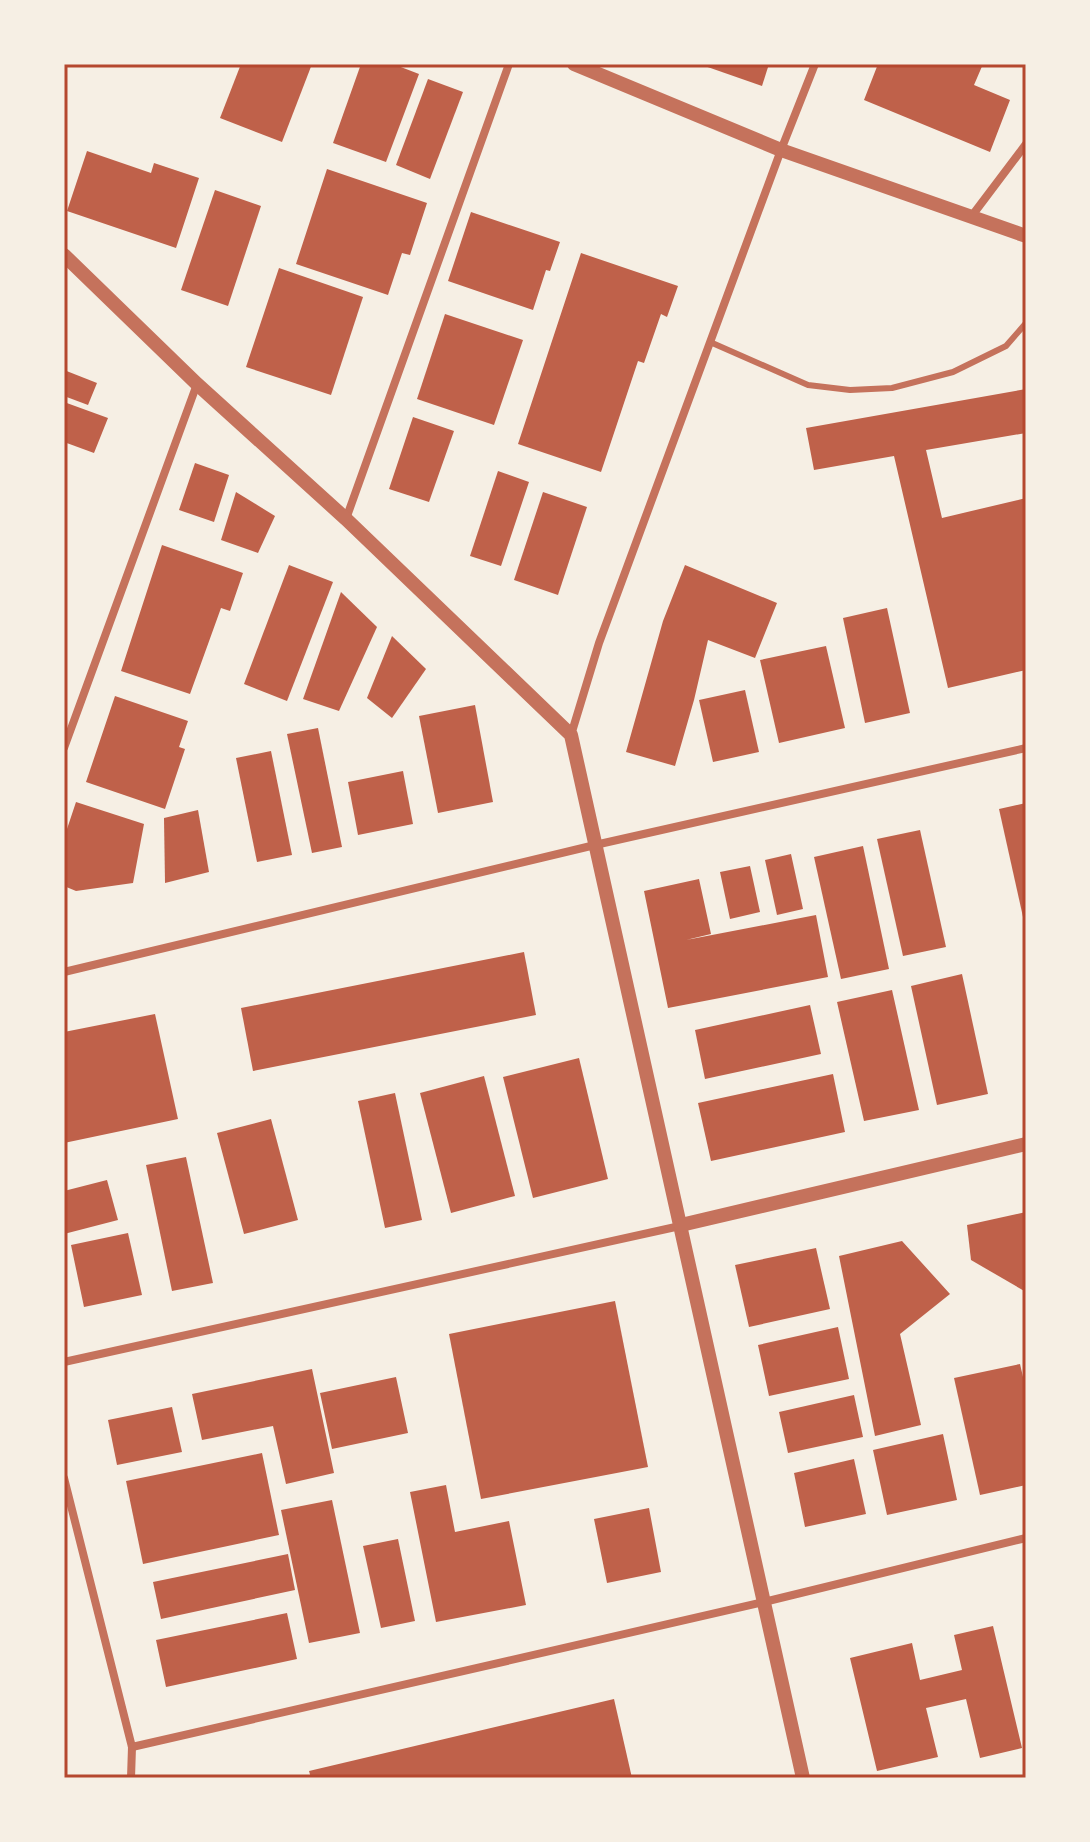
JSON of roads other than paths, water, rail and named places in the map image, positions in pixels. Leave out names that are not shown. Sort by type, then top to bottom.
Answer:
[{"type":"street","points":[[346,519],[509,64]]},
{"type":"street","points":[[574,64],[781,150],[1026,236]]},
{"type":"street","points":[[803,1778],[571,735],[599,643],[815,64]]},
{"type":"street","points":[[971,217],[1026,144]]},
{"type":"street","points":[[64,255],[571,735]]},
{"type":"street","points":[[64,748],[197,384]]},
{"type":"street","points":[[64,972],[595,845],[1026,748]]},
{"type":"street","points":[[64,1362],[681,1225],[1026,1144]]},
{"type":"street","points":[[64,1478],[132,1747],[131,1778]]},
{"type":"street","points":[[132,1747],[764,1602],[1026,1538]]},
{"type":"lane","points":[[710,342],[808,385],[850,390],[892,388],[953,372],[1006,346],[1026,323]]}]
